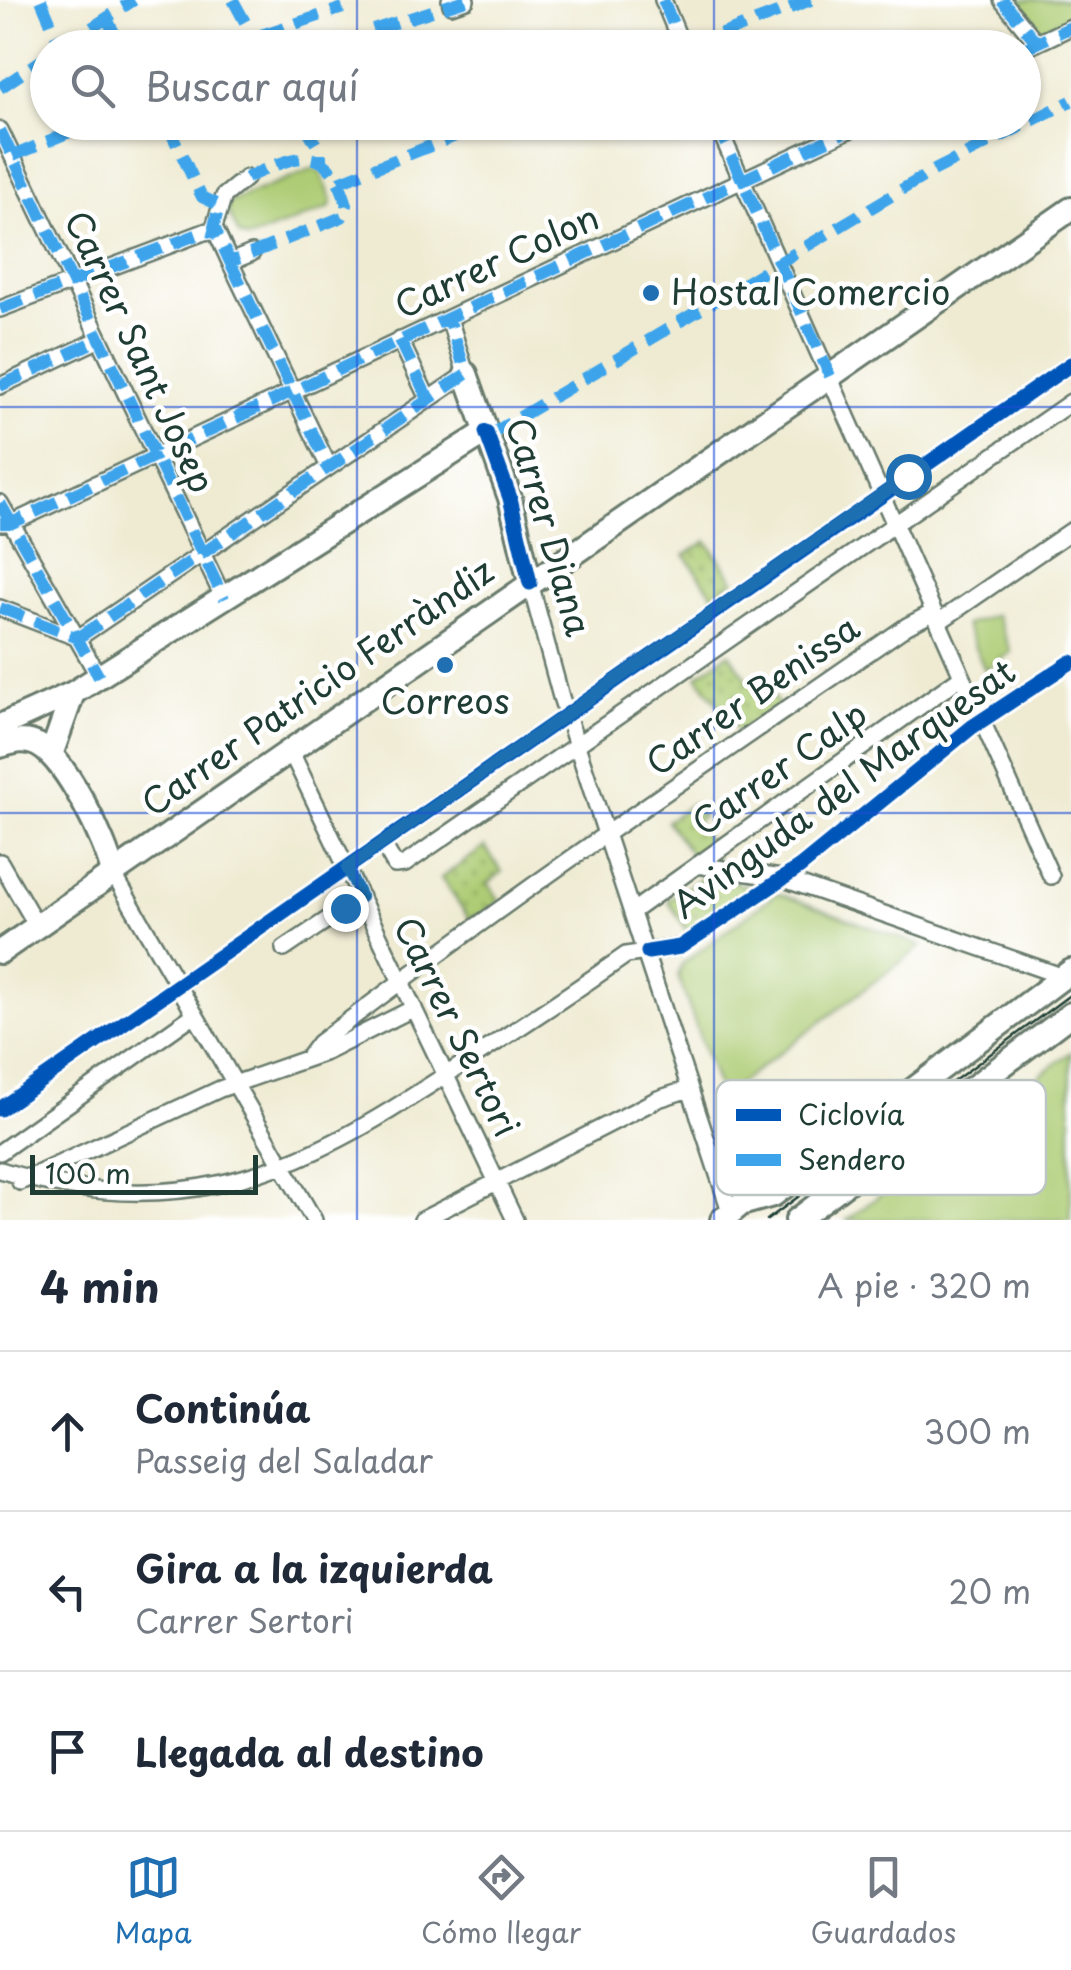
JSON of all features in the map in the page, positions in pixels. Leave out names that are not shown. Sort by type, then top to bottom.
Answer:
[{"type":"main road","name":"Carrer Patricio Ferràndiz","points":[[0,952],[1071,209]]},
{"type":"main road","name":"Carrer Diana","points":[[466,374],[510,498],[530,583]]},
{"type":"main road","points":[[0,726],[47,708],[99,677],[486,432]]},
{"type":"main road","points":[[52,754],[73,692]]},
{"type":"main road","points":[[0,746],[25,741],[52,754],[108,853],[113,873]]},
{"type":"main road","points":[[926,1080],[1067,974]]},
{"type":"main road","points":[[983,1080],[1071,1014]]},
{"type":"main road","points":[[726,1215],[755,1199],[773,1195]]},
{"type":"main road","points":[[797,1220],[830,1195]]},
{"type":"main road","points":[[755,1199],[773,1203],[786,1220]]},
{"type":"street","points":[[663,0],[676,30]]},
{"type":"street","points":[[1002,0],[1020,30]]},
{"type":"street","points":[[1041,41],[1071,27]]},
{"type":"street","name":"Carrer Sant Josep","points":[[0,130],[224,599]]},
{"type":"street","points":[[724,140],[1051,876]]},
{"type":"street","name":"Carrer Colon","points":[[6,523],[828,140]]},
{"type":"street","points":[[246,178],[224,196],[214,217],[214,233],[329,467]]},
{"type":"street","points":[[0,309],[207,232],[214,233]]},
{"type":"street","points":[[230,262],[252,253]]},
{"type":"street","name":"Carrer Diana","points":[[449,318],[466,374]]},
{"type":"street","points":[[0,386],[100,339]]},
{"type":"street","points":[[400,340],[428,399]]},
{"type":"street","points":[[0,1109],[1071,364]]},
{"type":"street","points":[[78,638],[466,374]]},
{"type":"street","points":[[383,844],[395,865],[405,864],[1071,402]]},
{"type":"street","points":[[0,503],[6,523],[99,677]]},
{"type":"street","name":"Carrer Benissa","points":[[310,1055],[320,1043],[401,981],[907,626],[937,617],[1071,531]]},
{"type":"street","name":"Carrer Diana","points":[[530,583],[567,713],[648,952],[716,1181]]},
{"type":"street","points":[[0,608],[78,638]]},
{"type":"street","name":"Avinguda del Marquesat","points":[[266,1190],[626,955],[680,947],[781,878],[980,722],[1071,662]]},
{"type":"street","name":"Carrer Calp","points":[[633,911],[961,677]]},
{"type":"street","name":"Carrer Sertori","points":[[292,752],[515,1220]]},
{"type":"street","points":[[0,862],[37,926]]},
{"type":"street","points":[[697,865],[781,878],[1067,974]]},
{"type":"street","points":[[113,873],[314,1220]]},
{"type":"street","points":[[284,950],[361,897]]},
{"type":"street","points":[[20,1182],[414,1008]]},
{"type":"street","points":[[0,1152],[195,1014]]},
{"type":"street","points":[[422,1220],[658,1099],[689,1089]]},
{"type":"street","points":[[0,1170],[69,1205]]},
{"type":"green space","points":[[1016,0],[1071,0],[1071,16],[1040,30]]},
{"type":"green space","points":[[314,169],[321,173],[332,200],[329,208],[248,239],[239,235],[227,209],[230,202]]},
{"type":"green space","points":[[707,541],[734,580],[714,596],[685,555]]},
{"type":"green space","points":[[996,615],[1011,652],[985,670],[965,625]]},
{"type":"green space","points":[[729,653],[750,683],[759,677],[780,706],[740,734],[697,676]]},
{"type":"green space","points":[[693,803],[703,817],[695,822],[710,843],[692,856],[667,821]]},
{"type":"green space","points":[[485,847],[502,872],[488,883],[500,901],[471,921],[441,878]]},
{"type":"green space","points":[[701,878],[721,878],[753,888],[687,931],[668,900]]},
{"type":"green space","points":[[777,893],[922,946],[744,1080],[716,1083],[678,976],[682,964]]},
{"type":"green space","points":[[1071,1052],[1071,1220],[847,1220],[880,1195],[1046,1195],[1046,1080],[1034,1080]]},
{"type":"tram line","points":[[955,1080],[1071,994]]},
{"type":"tram line","points":[[767,1220],[801,1195]]},
{"type":"marked path","points":[[41,0],[54,30]]},
{"type":"marked path","points":[[88,30],[134,0]]},
{"type":"marked path","points":[[233,0],[249,30]]},
{"type":"marked path","points":[[373,30],[466,0]]},
{"type":"marked path","points":[[663,0],[676,30]]},
{"type":"marked path","points":[[733,30],[811,0]]},
{"type":"marked path","points":[[1002,0],[1026,30]]},
{"type":"marked path","points":[[276,30],[343,8]]},
{"type":"marked path","points":[[106,17],[113,30]]},
{"type":"marked path","points":[[1041,41],[1071,27]]},
{"type":"marked path","points":[[0,88],[30,68]]},
{"type":"marked path","points":[[1041,116],[1071,101]]},
{"type":"marked path","points":[[0,130],[224,599]]},
{"type":"marked path","points":[[13,156],[51,140]]},
{"type":"marked path","points":[[175,140],[202,197],[219,205],[214,227],[230,262],[342,217],[347,205],[339,184],[320,161],[295,159],[246,178]]},
{"type":"marked path","points":[[314,140],[321,159]]},
{"type":"marked path","points":[[339,182],[445,140]]},
{"type":"marked path","points":[[724,140],[830,376]]},
{"type":"marked path","points":[[0,523],[12,523],[828,140]]},
{"type":"marked path","points":[[488,436],[933,171],[994,140]]},
{"type":"marked path","points":[[0,309],[207,231],[215,233]]},
{"type":"marked path","points":[[230,262],[329,467]]},
{"type":"marked path","points":[[78,638],[466,374],[449,318]]},
{"type":"marked path","points":[[0,386],[100,339]]},
{"type":"marked path","points":[[400,340],[428,399]]},
{"type":"marked path","points":[[0,503],[99,677]]},
{"type":"marked path","points":[[0,608],[78,638]]},
{"type":"cycle path","points":[[0,1109],[1071,364]]},
{"type":"cycle path","points":[[486,432],[510,498],[530,583]]},
{"type":"cycle path","points":[[648,952],[680,947],[800,867],[972,727],[1071,662]]},
{"type":"place","name":"Hostal Comercio","points":[[651,293]]},
{"type":"place","name":"Correos","points":[[445,665]]},
{"type":"route","points":[[345,908],[361,897],[347,868],[908,476]]}]
